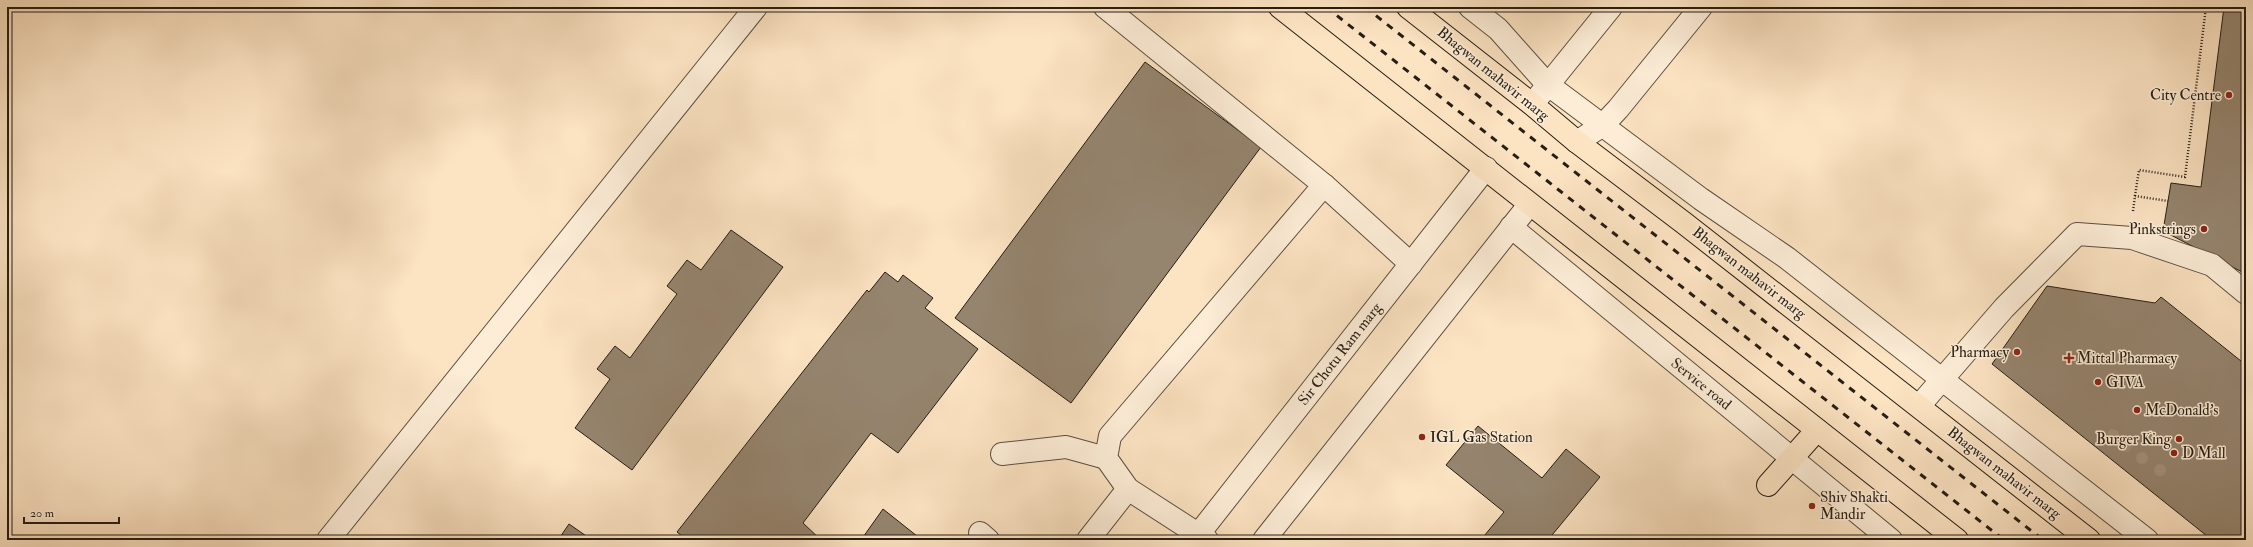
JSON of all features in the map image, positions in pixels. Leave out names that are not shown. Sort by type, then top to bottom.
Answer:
[{"type":"main road","points":[[1280,7],[1958,540]]},
{"type":"main road","name":"Bhagwan mahavir marg","points":[[1408,7],[1533,105],[1577,142],[1684,223],[2089,540]]},
{"type":"main road","points":[[1768,485],[1818,430]]},
{"type":"street","points":[[328,540],[756,7]]},
{"type":"street","points":[[1105,7],[1324,185],[1411,264]]},
{"type":"street","points":[[1470,7],[1498,29],[1547,84],[1700,199],[1787,258],[2147,540]]},
{"type":"street","points":[[1533,105],[1547,84],[1611,7]]},
{"type":"street","points":[[1577,142],[1602,125],[1618,109],[1701,7]]},
{"type":"street","name":"Sir Chotu Ram marg","points":[[1200,538],[1486,168]]},
{"type":"street","points":[[1106,458],[1110,436],[1324,185]]},
{"type":"street","points":[[1264,540],[1529,204]]},
{"type":"street","name":"Service road","points":[[1511,227],[1891,540]]},
{"type":"street","points":[[1919,406],[2004,308],[2077,234],[2128,237],[2212,265],[2246,293]]},
{"type":"street","points":[[1002,454],[1066,447],[1106,458],[1128,489],[1200,538]]},
{"type":"street","points":[[1088,540],[1128,489]]},
{"type":"path","points":[[2128,237],[2139,170],[2185,177],[2206,7]]},
{"type":"path","points":[[2135,196],[2168,201]]},
{"type":"building","name":"City Centre","points":[[2224,7],[2246,7],[2246,274],[2163,231],[2171,183],[2201,187]]},
{"type":"building","points":[[1145,62],[1261,147],[1071,403],[955,318]]},
{"type":"building","points":[[731,230],[783,267],[632,470],[575,428],[610,379],[597,369],[615,346],[630,358],[677,294],[667,286],[687,260],[701,270]]},
{"type":"building","points":[[885,272],[898,282],[903,275],[933,298],[925,308],[978,349],[898,453],[871,433],[803,523],[821,540],[687,540],[677,532],[867,290],[869,292]]},
{"type":"building","name":"D Mall","points":[[2047,286],[2155,303],[2161,297],[2246,365],[2246,540],[2212,540],[1992,364]]},
{"type":"building","points":[[1478,426],[1542,478],[1566,449],[1600,477],[1548,540],[1488,540],[1484,536],[1504,512],[1446,465]]},
{"type":"building","points":[[883,509],[922,540],[861,540]]},
{"type":"building","points":[[569,524],[592,540],[558,540]]},
{"type":"railway","points":[[1326,7],[2004,540]]},
{"type":"railway","points":[[1365,7],[2043,540]]},
{"type":"place","name":"City Centre","points":[[2229,95]]},
{"type":"place","name":"Pinkstrings","points":[[2204,229]]},
{"type":"place","name":"Pharmacy","points":[[2017,352]]},
{"type":"place","name":"Mittal Pharmacy","points":[[2069,358]]},
{"type":"place","name":"GIVA","points":[[2098,382]]},
{"type":"place","name":"McDonald's","points":[[2137,410]]},
{"type":"place","name":"IGL Gas Station","points":[[1422,437]]},
{"type":"place","name":"Burger King","points":[[2179,439]]},
{"type":"place","name":"D Mall","points":[[2174,453]]},
{"type":"place","name":"Shiv Shakti Mandir","points":[[1812,506]]}]
